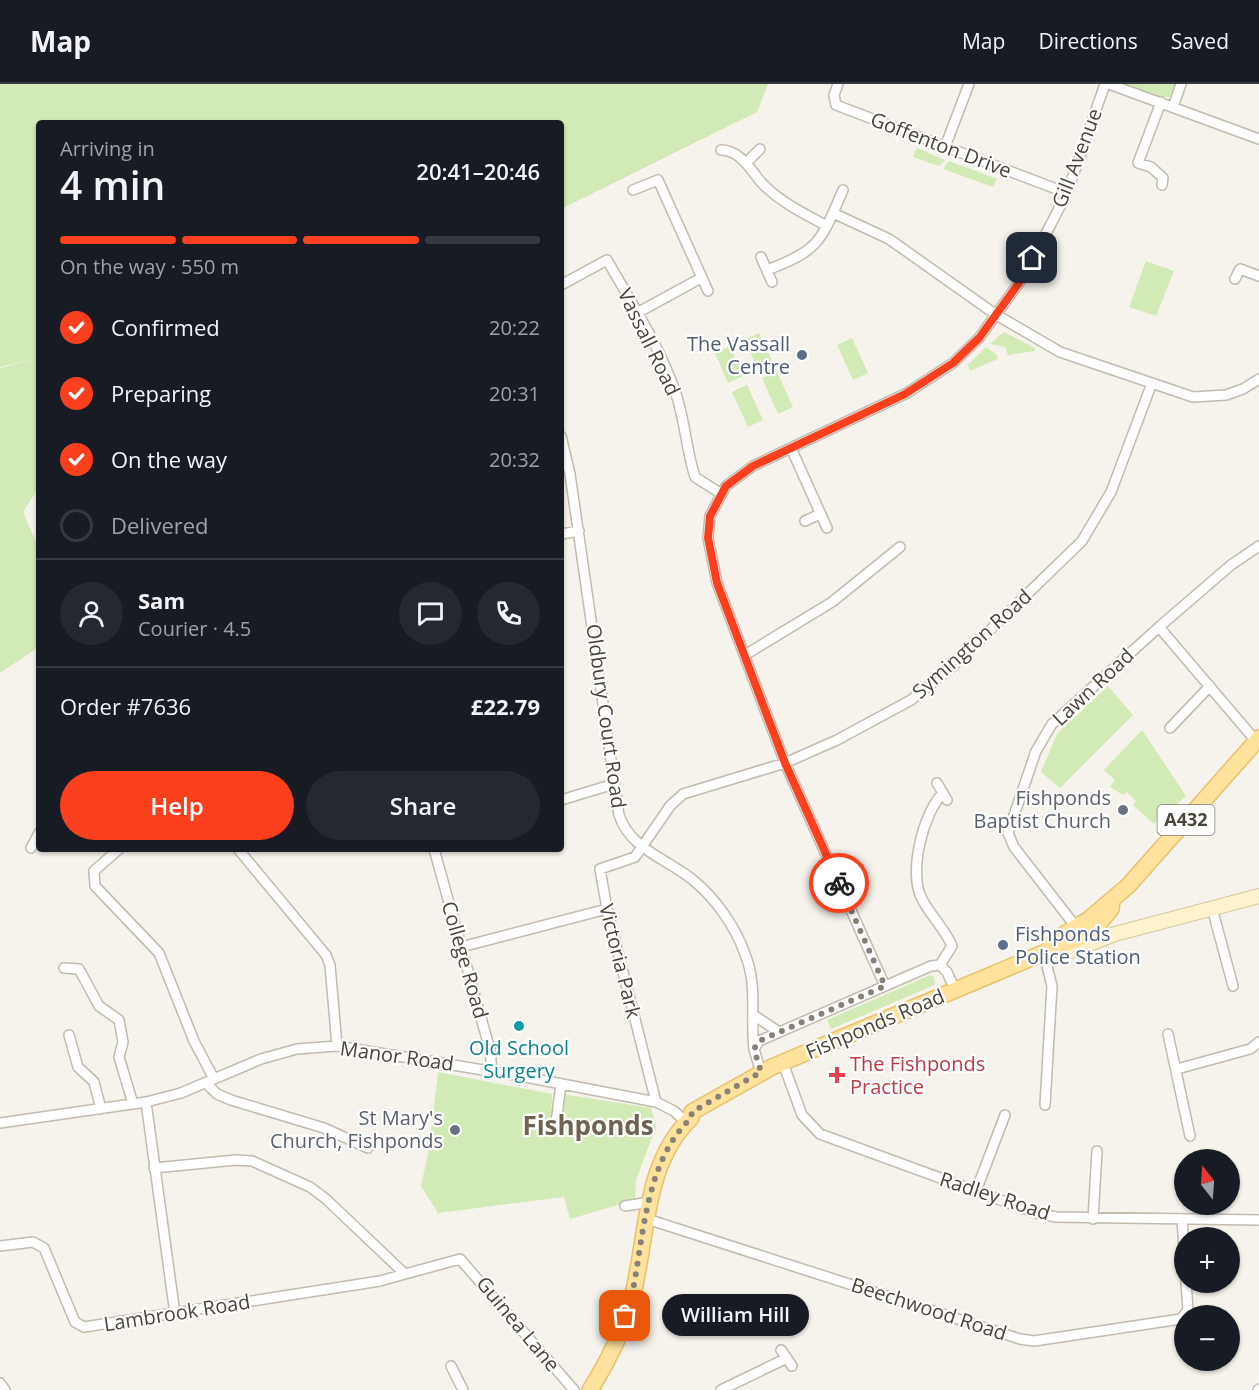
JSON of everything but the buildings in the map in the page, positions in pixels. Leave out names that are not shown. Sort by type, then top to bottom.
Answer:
[{"type":"main road","name":"A432","points":[[1076,927],[1113,901],[1258,739]]},
{"type":"main road","points":[[1049,952],[1071,951],[1115,934],[1259,896]]},
{"type":"main road","name":"A432","points":[[1091,933],[1111,909],[1113,901]]},
{"type":"main road","name":"Fishponds Road","points":[[1049,952],[1055,940],[1076,927]]},
{"type":"main road","name":"Fishponds Road","points":[[590,1390],[609,1357],[631,1300],[650,1202],[667,1147],[694,1111],[761,1072],[1091,933]]},
{"type":"main road","points":[[1091,933],[1115,934]]},
{"type":"street","name":"Goffenton Drive","points":[[838,84],[834,95],[837,105],[1067,193]]},
{"type":"street","points":[[945,147],[969,84]]},
{"type":"street","points":[[1107,84],[1259,139]]},
{"type":"street","name":"Gill Avenue","points":[[720,493],[753,466],[905,394],[953,363],[979,338],[1024,276],[1067,193],[1107,84]]},
{"type":"street","points":[[1173,106],[1181,84]]},
{"type":"street","points":[[1161,102],[1138,163],[1151,167],[1157,172],[1163,178],[1162,185]]},
{"type":"street","points":[[746,163],[760,149]]},
{"type":"street","points":[[721,150],[729,150],[746,163],[760,181],[791,207],[827,226]]},
{"type":"street","points":[[633,190],[658,180],[708,291]]},
{"type":"street","points":[[767,270],[795,260],[811,250],[821,239],[843,189]]},
{"type":"street","points":[[833,213],[889,240],[995,314],[1060,352],[1193,397],[1207,397],[1243,389],[1259,379]]},
{"type":"street","points":[[761,257],[772,282]]},
{"type":"street","points":[[1235,279],[1242,258]]},
{"type":"street","name":"Vassall Road","points":[[564,283],[607,260],[658,352],[676,392],[695,477],[720,493]]},
{"type":"street","points":[[1240,269],[1259,276]]},
{"type":"street","points":[[637,313],[701,278]]},
{"type":"street","name":"Symington Road","points":[[642,847],[670,806],[683,794],[785,763],[871,724],[911,700],[953,666],[1082,541],[1111,492],[1152,383]]},
{"type":"street","name":"Oldbury Court Road","points":[[564,447],[579,531],[614,784],[622,822],[627,832],[642,847],[692,879],[724,914],[746,956],[753,983],[754,1049],[761,1072]]},
{"type":"street","points":[[791,448],[826,528]]},
{"type":"street","points":[[720,493],[710,516],[708,538],[711,561],[785,763],[885,986]]},
{"type":"street","points":[[805,521],[820,514]]},
{"type":"street","points":[[564,534],[579,531]]},
{"type":"street","name":"Lawn Road","points":[[1076,927],[1014,847],[1008,832],[1036,751],[1052,724],[1159,627],[1231,566],[1259,546]]},
{"type":"street","points":[[745,655],[832,602],[900,548]]},
{"type":"street","points":[[1159,627],[1258,739]]},
{"type":"street","points":[[1170,728],[1210,686]]},
{"type":"street","points":[[938,783],[945,796],[934,802],[928,816],[915,872],[916,884],[922,899],[952,946],[940,965]]},
{"type":"street","points":[[564,799],[614,784]]},
{"type":"street","points":[[31,848],[36,839]]},
{"type":"street","name":"Victoria Park","points":[[642,847],[630,860],[600,869],[607,909],[656,1102]]},
{"type":"street","points":[[115,852],[94,871],[92,879],[95,886],[159,953],[210,1081],[218,1094],[324,1128],[368,1148]]},
{"type":"street","points":[[240,852],[326,955],[330,965],[337,1046]]},
{"type":"street","name":"College Road","points":[[435,852],[490,1050],[492,1071]]},
{"type":"street","points":[[1212,908],[1233,986]]},
{"type":"street","points":[[461,947],[607,909]]},
{"type":"street","points":[[1045,1105],[1052,986],[1049,952]]},
{"type":"street","points":[[754,1049],[759,1041],[931,966],[940,965]]},
{"type":"street","points":[[940,965],[947,972],[955,990]]},
{"type":"street","points":[[64,968],[80,969],[99,1006],[119,1020],[123,1042],[118,1054],[133,1104]]},
{"type":"street","points":[[755,1016],[779,1032]]},
{"type":"street","points":[[1168,1034],[1190,1136]]},
{"type":"street","points":[[69,1035],[78,1066],[94,1082],[100,1108]]},
{"type":"street","points":[[1177,1069],[1250,1049],[1259,1042]]},
{"type":"street","name":"Manor Road","points":[[0,1123],[146,1102],[182,1093],[261,1059],[297,1049],[337,1046],[492,1071],[656,1102],[689,1120]]},
{"type":"street","name":"Radley Road","points":[[783,1063],[802,1115],[820,1134],[1036,1213],[1093,1219],[1259,1220]]},
{"type":"street","points":[[555,1130],[561,1084]]},
{"type":"street","points":[[146,1102],[175,1314]]},
{"type":"street","points":[[976,1191],[1005,1115]]},
{"type":"street","points":[[1093,1219],[1097,1151]]},
{"type":"street","points":[[154,1168],[236,1160],[252,1161],[310,1187],[327,1199],[405,1274]]},
{"type":"street","points":[[625,1206],[650,1202]]},
{"type":"street","name":"Beechwood Road","points":[[647,1219],[1020,1339],[1034,1341],[1181,1319],[1188,1310],[1187,1293]]},
{"type":"street","points":[[1182,1219],[1182,1227]]},
{"type":"street","name":"Lambrook Road","points":[[0,1246],[33,1242],[44,1248],[75,1322],[84,1327],[380,1281],[460,1259]]},
{"type":"street","name":"Guinea Lane","points":[[460,1259],[574,1390]]},
{"type":"street","points":[[721,1390],[790,1362],[781,1350]]},
{"type":"street","points":[[451,1366],[463,1390]]},
{"type":"street","points":[[0,1383],[5,1390]]},
{"type":"green space","points":[[0,84],[768,84],[757,112],[564,208],[564,120],[36,120],[36,358],[0,367]]},
{"type":"green space","points":[[1126,84],[1177,84],[1170,97],[1154,97]]},
{"type":"green space","points":[[917,148],[945,160],[939,166],[913,157]]},
{"type":"green space","points":[[949,161],[997,179],[993,187],[943,169]]},
{"type":"green space","points":[[1146,261],[1174,271],[1156,316],[1129,307]]},
{"type":"green space","points":[[1004,332],[1035,348],[1035,351],[1008,355],[1005,347],[990,344]]},
{"type":"green space","points":[[759,333],[773,363],[758,369],[744,340]]},
{"type":"green space","points":[[852,338],[868,373],[853,380],[837,345]]},
{"type":"green space","points":[[730,346],[743,376],[728,383],[715,353]]},
{"type":"green space","points":[[986,347],[996,354],[998,359],[970,371],[968,365]]},
{"type":"green space","points":[[36,359],[36,492],[23,512],[36,542],[36,649],[0,673],[0,368]]},
{"type":"green space","points":[[777,372],[793,407],[778,414],[762,378]]},
{"type":"green space","points":[[747,385],[763,420],[748,427],[732,392]]},
{"type":"green space","points":[[1108,686],[1133,715],[1060,788],[1041,772],[1057,734]]},
{"type":"green space","points":[[1142,730],[1186,796],[1154,824],[1133,805],[1136,801],[1127,792],[1123,795],[1110,787],[1115,780],[1104,770]]},
{"type":"green space","points":[[930,975],[934,977],[935,985],[831,1029],[827,1020]]},
{"type":"green space","points":[[438,1072],[552,1094],[551,1136],[558,1134],[563,1094],[651,1108],[656,1127],[636,1180],[635,1200],[570,1219],[564,1197],[438,1213],[421,1186],[429,1149]]},
{"type":"way so far","points":[[625,1316],[631,1300],[658,1173],[667,1147],[691,1118],[692,1112],[761,1072],[754,1049],[759,1041],[885,986],[839,883]]},
{"type":"place","name":"The Vassall Centre","points":[[802,355]]},
{"type":"place","name":"Fishponds Baptist Church","points":[[1123,810]]},
{"type":"place","name":"Fishponds Police Station","points":[[1003,945]]},
{"type":"place","name":"Old School Surgery","points":[[519,1026]]},
{"type":"place","name":"The Fishponds Practice","points":[[837,1075]]},
{"type":"place","name":"St Mary's Church, Fishponds","points":[[455,1130]]},
{"type":"place","name":"William Hill","points":[[625,1316]]},
{"type":"district","name":"Fishponds","points":[[588,1126]]},
{"type":"route","points":[[839,883],[785,763],[717,583],[708,538],[710,516],[720,493],[726,486],[753,466],[905,394],[953,363],[979,338],[1024,276],[1032,258]]}]
